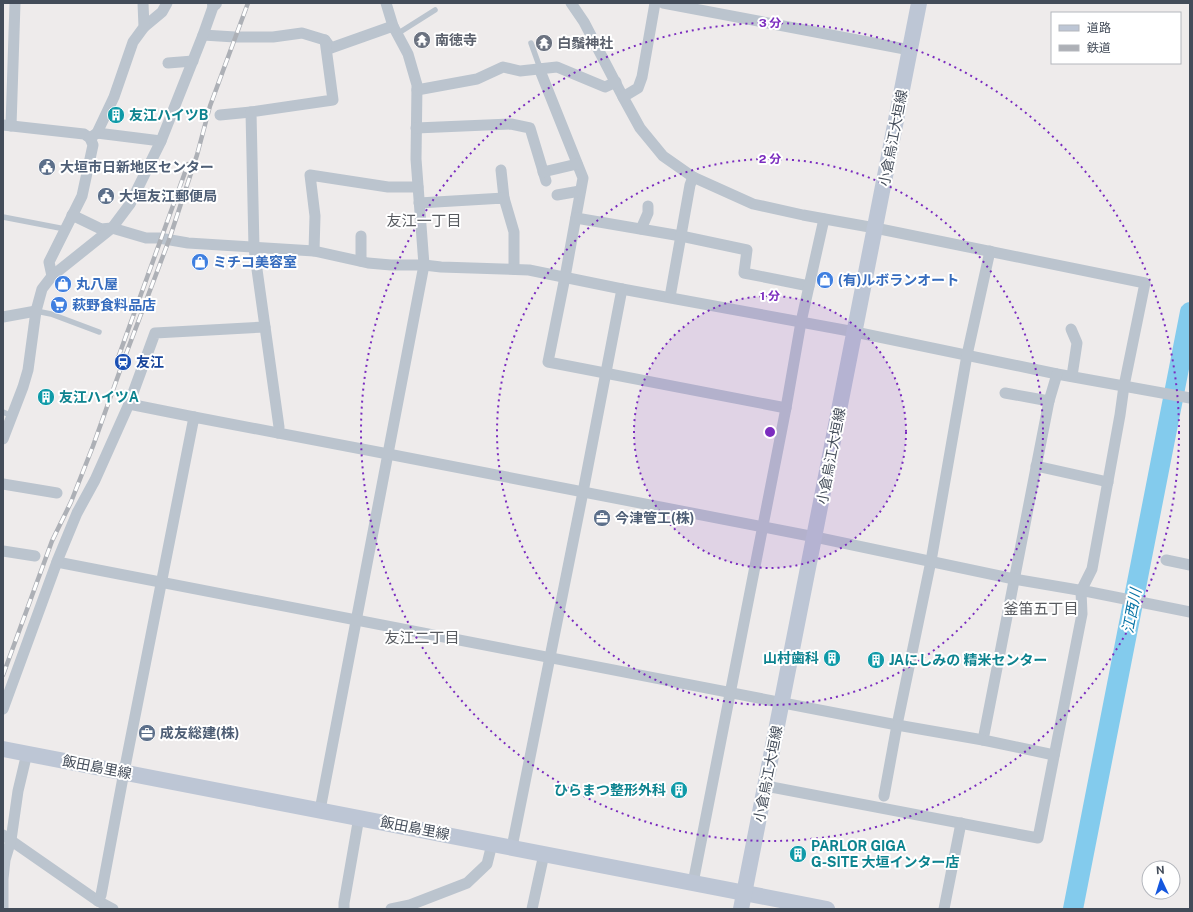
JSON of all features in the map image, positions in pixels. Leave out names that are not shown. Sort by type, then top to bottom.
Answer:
[{"type":"main road","name":"小倉烏江大垣線","points":[[741,909],[919,3]]},
{"type":"main road","name":"飯田島里線","points":[[3,749],[827,909]]},
{"type":"street","points":[[15,3],[7,125],[93,136],[160,141]]},
{"type":"street","points":[[143,3],[144,27]]},
{"type":"street","points":[[52,276],[49,262],[82,196],[93,145],[93,136],[114,96],[133,42],[144,27],[162,12],[167,3]]},
{"type":"street","points":[[320,810],[424,265],[416,159],[417,85],[408,54],[395,30],[386,3]]},
{"type":"street","points":[[571,3],[584,22],[640,128],[663,156],[693,177],[753,204],[1145,283],[1124,386],[1092,569],[1086,592],[1038,838],[766,786]]},
{"type":"street","points":[[624,97],[638,88],[642,77],[655,3]]},
{"type":"street","points":[[663,3],[910,50]]},
{"type":"street","points":[[3,439],[7,414],[23,387],[28,370],[36,312],[42,289],[52,276],[112,228],[130,204],[160,141],[215,4]]},
{"type":"street","points":[[203,35],[235,38],[273,37],[302,33],[325,40],[331,48],[395,30]]},
{"type":"street","points":[[220,115],[333,100],[325,40]]},
{"type":"street","points":[[168,63],[193,61]]},
{"type":"street","points":[[417,90],[477,78],[503,67],[520,71],[557,67],[605,87],[616,82]]},
{"type":"street","points":[[540,68],[583,178],[548,362],[786,408]]},
{"type":"street","points":[[251,112],[254,248],[279,426],[278,433]]},
{"type":"street","points":[[416,128],[511,124],[530,128],[545,177],[577,164]]},
{"type":"street","points":[[501,170],[504,198],[514,232],[514,269]]},
{"type":"street","points":[[314,251],[315,216],[310,176],[388,188],[418,187]]},
{"type":"street","points":[[670,297],[690,185],[693,177]]},
{"type":"street","points":[[557,195],[580,191]]},
{"type":"street","points":[[419,203],[504,198]]},
{"type":"street","points":[[641,229],[648,213],[648,206]]},
{"type":"street","points":[[72,215],[100,229],[112,228],[146,238],[159,238],[188,244],[314,251],[361,261],[391,265],[529,270],[855,332],[1057,374],[1189,398]]},
{"type":"street","points":[[576,218],[681,236],[747,250],[744,273],[809,286]]},
{"type":"street","points":[[693,883],[786,408],[801,322],[824,219]]},
{"type":"street","points":[[361,236],[361,261]]},
{"type":"street","points":[[884,796],[931,561],[967,356],[990,251]]},
{"type":"street","points":[[512,847],[622,288]]},
{"type":"street","points":[[3,317],[36,312]]},
{"type":"street","points":[[3,709],[57,562],[77,513],[95,480],[129,404],[155,333],[265,327]]},
{"type":"street","points":[[1071,329],[1077,343],[1072,376]]},
{"type":"street","points":[[982,740],[1049,401],[1057,374]]},
{"type":"street","points":[[1005,393],[1049,401]]},
{"type":"street","points":[[129,404],[815,537],[1014,579],[1190,612]]},
{"type":"street","points":[[98,901],[102,895],[124,772],[194,417]]},
{"type":"street","points":[[1036,466],[1108,482]]},
{"type":"street","points":[[3,484],[57,493]]},
{"type":"street","points":[[3,551],[35,556]]},
{"type":"street","points":[[1166,560],[1190,565]]},
{"type":"street","points":[[57,562],[1054,755]]},
{"type":"street","points":[[3,909],[3,879],[7,837],[27,754]]},
{"type":"street","points":[[344,909],[359,817]]},
{"type":"street","points":[[944,909],[961,823]]},
{"type":"street","points":[[7,837],[98,901],[113,909]]},
{"type":"street","points":[[391,909],[410,905],[467,883],[487,864],[492,844]]},
{"type":"street","points":[[532,909],[544,854]]},
{"type":"lane","points":[[395,30],[435,10]]},
{"type":"lane","points":[[531,43],[540,68]]},
{"type":"lane","points":[[3,217],[65,229]]},
{"type":"lane","points":[[36,312],[51,314],[99,332]]},
{"type":"waterway","name":"江西川","points":[[1073,909],[1190,312]]},
{"type":"railway","points":[[3,675],[52,541],[71,502],[93,446],[169,240],[197,155],[210,106],[248,3]]},
{"type":"railway","points":[[118,358],[188,164]]},
{"type":"place","name":"南徳寺","points":[[422,40]]},
{"type":"place","name":"白鬚神社","points":[[544,43]]},
{"type":"place","name":"友江ハイツB","points":[[116,115]]},
{"type":"place","name":"大垣市日新地区センター","points":[[47,167]]},
{"type":"place","name":"大垣友江郵便局","points":[[106,196]]},
{"type":"place","name":"ミチコ美容室","points":[[200,262]]},
{"type":"place","name":"(有)ルボランオート","points":[[825,280]]},
{"type":"place","name":"丸八屋","points":[[63,284]]},
{"type":"place","name":"萩野食料品店","points":[[59,305]]},
{"type":"place","name":"友江","points":[[123,362]]},
{"type":"place","name":"友江ハイツA","points":[[46,397]]},
{"type":"place","name":"今津管工(株)","points":[[602,518]]},
{"type":"place","name":"山村歯科","points":[[832,658]]},
{"type":"place","name":"JAにしみの 精米センター","points":[[876,660]]},
{"type":"place","name":"成友総建(株)","points":[[147,733]]},
{"type":"place","name":"ひらまつ整形外科","points":[[679,790]]},
{"type":"place","name":"PARLOR GIGA G-SITE 大垣インター店","points":[[798,854]]},
{"type":"district","name":"友江一丁目","points":[[424,221]]},
{"type":"district","name":"釜笛五丁目","points":[[1041,609]]},
{"type":"district","name":"友江二丁目","points":[[422,638]]}]
